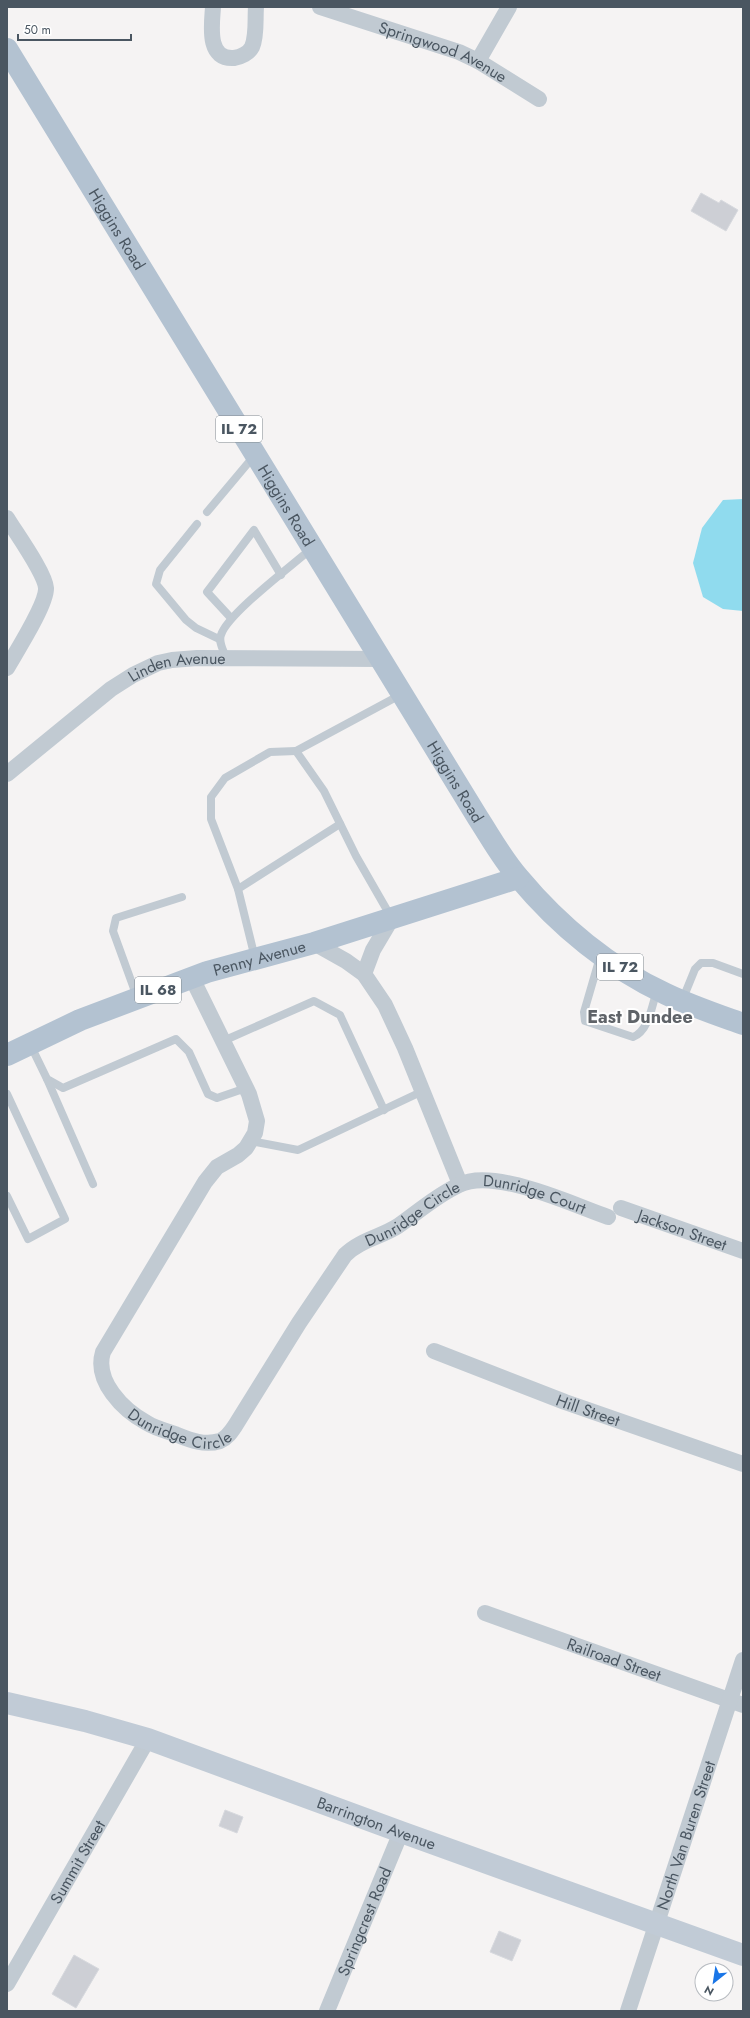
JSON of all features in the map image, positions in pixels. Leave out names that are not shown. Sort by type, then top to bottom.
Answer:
[{"type":"main road","name":"Higgins Road","points":[[7,49],[478,818],[518,878]]},
{"type":"main road","name":"Penny Avenue","points":[[7,1054],[80,1020],[192,978],[256,958],[314,943],[518,878]]},
{"type":"main road","name":"IL 72","points":[[518,878],[566,927],[601,954],[657,989],[682,1001],[743,1024]]},
{"type":"street","points":[[213,7],[212,43],[219,53],[231,58],[242,55],[251,48],[254,40],[256,7]]},
{"type":"street","name":"Springwood Avenue","points":[[320,7],[439,44],[478,61],[539,98]]},
{"type":"street","points":[[478,61],[509,7]]},
{"type":"street","points":[[7,518],[46,584],[45,597],[7,668]]},
{"type":"street","name":"Linden Avenue","points":[[7,774],[111,689],[141,670],[172,660],[226,658],[382,659]]},
{"type":"street","points":[[364,974],[373,950],[392,918]]},
{"type":"street","name":"Dunridge Circle","points":[[192,978],[246,1088],[254,1106],[258,1121],[251,1141],[238,1155],[217,1167],[205,1182],[111,1338],[102,1357],[102,1370],[108,1387],[130,1411],[153,1426],[197,1442],[208,1443],[219,1441],[230,1433],[299,1323],[345,1255],[354,1247],[395,1227],[460,1184],[423,1091],[385,1005],[364,974],[346,961],[314,943]]},
{"type":"street","name":"Dunridge Court","points":[[460,1184],[486,1180],[510,1183],[608,1217]]},
{"type":"street","name":"Jackson Street","points":[[621,1208],[743,1251]]},
{"type":"street","name":"Hill Street","points":[[434,1351],[565,1402],[743,1464]]},
{"type":"street","name":"Railroad Street","points":[[485,1613],[737,1703]]},
{"type":"street","name":"North Van Buren Street","points":[[628,2011],[657,1923],[737,1703],[743,1660]]},
{"type":"street","name":"Barrington Avenue","points":[[7,1703],[85,1721],[148,1739],[743,1955]]},
{"type":"street","name":"Summit Street","points":[[7,1984],[148,1739]]},
{"type":"street","name":"Springcrest Road","points":[[327,2011],[401,1832]]},
{"type":"lane","points":[[207,512],[255,455]]},
{"type":"lane","points":[[197,524],[160,570],[156,584],[186,620],[196,628],[219,639]]},
{"type":"lane","points":[[231,618],[207,592],[254,530],[281,575]]},
{"type":"lane","points":[[226,658],[219,639],[221,633],[231,618],[312,548]]},
{"type":"lane","points":[[256,958],[238,889],[211,819],[211,797],[225,778],[270,752],[296,751],[403,694]]},
{"type":"lane","points":[[296,751],[324,791],[340,824],[392,918]]},
{"type":"lane","points":[[238,889],[340,824]]},
{"type":"lane","points":[[137,998],[113,931],[116,918],[182,898]]},
{"type":"lane","points":[[601,954],[584,1012],[585,1021],[633,1037],[639,1035],[645,1028],[657,989]]},
{"type":"lane","points":[[682,1001],[695,970],[701,964],[713,963],[743,974]]},
{"type":"lane","points":[[223,1041],[314,1001],[340,1015],[384,1110]]},
{"type":"lane","points":[[46,1079],[63,1088],[176,1039],[189,1052],[208,1094],[217,1098],[246,1088]]},
{"type":"lane","points":[[29,1044],[93,1184]]},
{"type":"lane","points":[[251,1141],[298,1150],[423,1091]]},
{"type":"lane","points":[[7,1094],[65,1220],[28,1239],[7,1196]]},
{"type":"water","points":[[743,499],[743,611],[723,609],[703,597],[693,563],[702,528],[723,500]]},
{"type":"building","points":[[701,193],[719,203],[721,200],[738,210],[726,231],[691,211]]},
{"type":"building","points":[[225,1810],[243,1817],[237,1833],[219,1826]]},
{"type":"building","points":[[499,1931],[521,1940],[512,1961],[490,1952]]},
{"type":"building","points":[[74,1955],[99,1969],[76,2008],[52,1994]]},
{"type":"district","name":"East Dundee","points":[[640,1017]]}]
